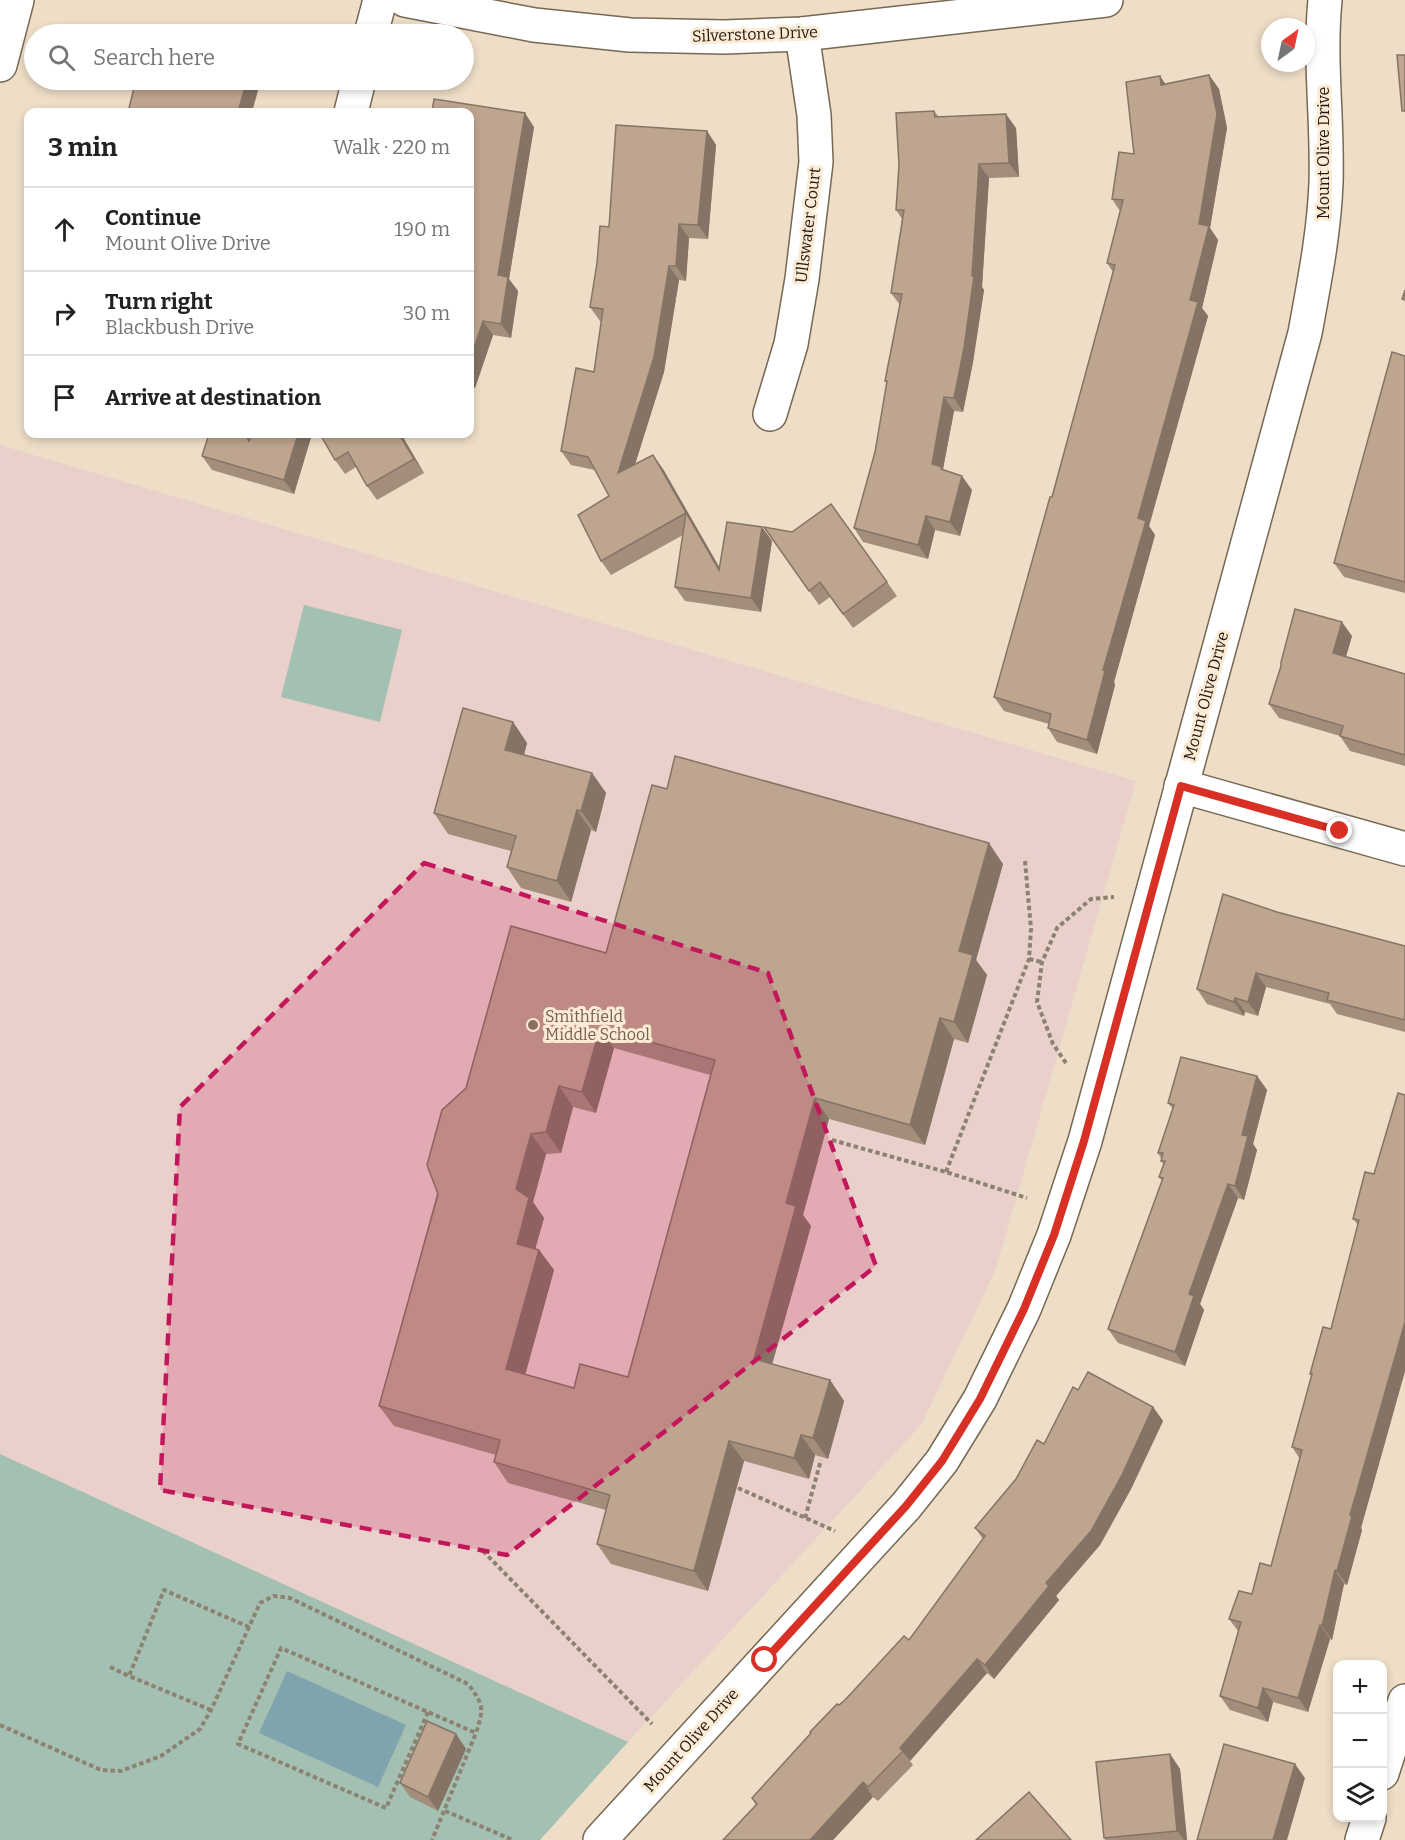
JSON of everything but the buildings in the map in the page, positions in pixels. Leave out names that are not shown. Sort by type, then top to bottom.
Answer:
[{"type":"street","points":[[0,65],[17,0]]},
{"type":"street","points":[[374,24],[380,0]]},
{"type":"street","name":"Silverstone Drive","points":[[405,0],[534,25],[630,35],[724,37],[802,34],[1037,4],[1106,0]]},
{"type":"street","name":"Mount Olive Drive","points":[[600,1840],[906,1506],[942,1461],[980,1399],[1024,1309],[1057,1224],[1084,1141],[1305,333],[1319,260],[1326,182],[1322,30],[1325,0]]},
{"type":"street","name":"Ullswater Court","points":[[770,414],[791,344],[802,279],[816,162],[812,103],[802,34]]},
{"type":"street","points":[[352,108],[357,90]]},
{"type":"street","points":[[1181,786],[1405,849]]},
{"type":"street","points":[[1385,1768],[1405,1701]]},
{"type":"street","points":[[1362,1840],[1368,1822]]},
{"type":"path","points":[[946,1173],[1029,959],[1030,929],[1025,861]]},
{"type":"path","points":[[1066,1063],[1053,1044],[1037,1002],[1042,962],[1057,928],[1091,899],[1114,897]]},
{"type":"path","points":[[1029,959],[1042,962]]},
{"type":"path","points":[[832,1140],[1027,1198]]},
{"type":"path","points":[[805,1518],[821,1460]]},
{"type":"path","points":[[738,1488],[835,1531]]},
{"type":"path","points":[[483,1551],[652,1724]]},
{"type":"path","points":[[129,1676],[164,1590],[249,1627]]},
{"type":"path","points":[[0,1725],[100,1770],[122,1771],[161,1756],[200,1730],[260,1603],[273,1596],[290,1598],[468,1684],[481,1702],[482,1716],[476,1733],[432,1840]]},
{"type":"path","points":[[428,1712],[386,1808],[238,1744],[281,1648],[428,1712],[476,1733]]},
{"type":"path","points":[[110,1667],[211,1710]]},
{"type":"path","points":[[445,1811],[513,1840]]},
{"type":"highlighted area","points":[[424,863],[768,973],[876,1266],[507,1555],[160,1490],[180,1107]]},
{"type":"shaded area","name":"Smithfield Middle School","points":[[0,445],[1136,781],[996,1269],[921,1425],[628,1742],[0,1454]]},
{"type":"green space","points":[[304,605],[402,630],[380,722],[281,697]]},
{"type":"green space","points":[[0,1454],[628,1742],[540,1840],[0,1840]]},
{"type":"water","points":[[287,1671],[406,1725],[378,1787],[259,1733]]},
{"type":"place","name":"Smithfield Middle School","points":[[533,1025]]},
{"type":"route","points":[[765,1660],[906,1506],[942,1461],[980,1399],[1024,1309],[1054,1235],[1084,1141],[1181,786],[1340,831]]}]
